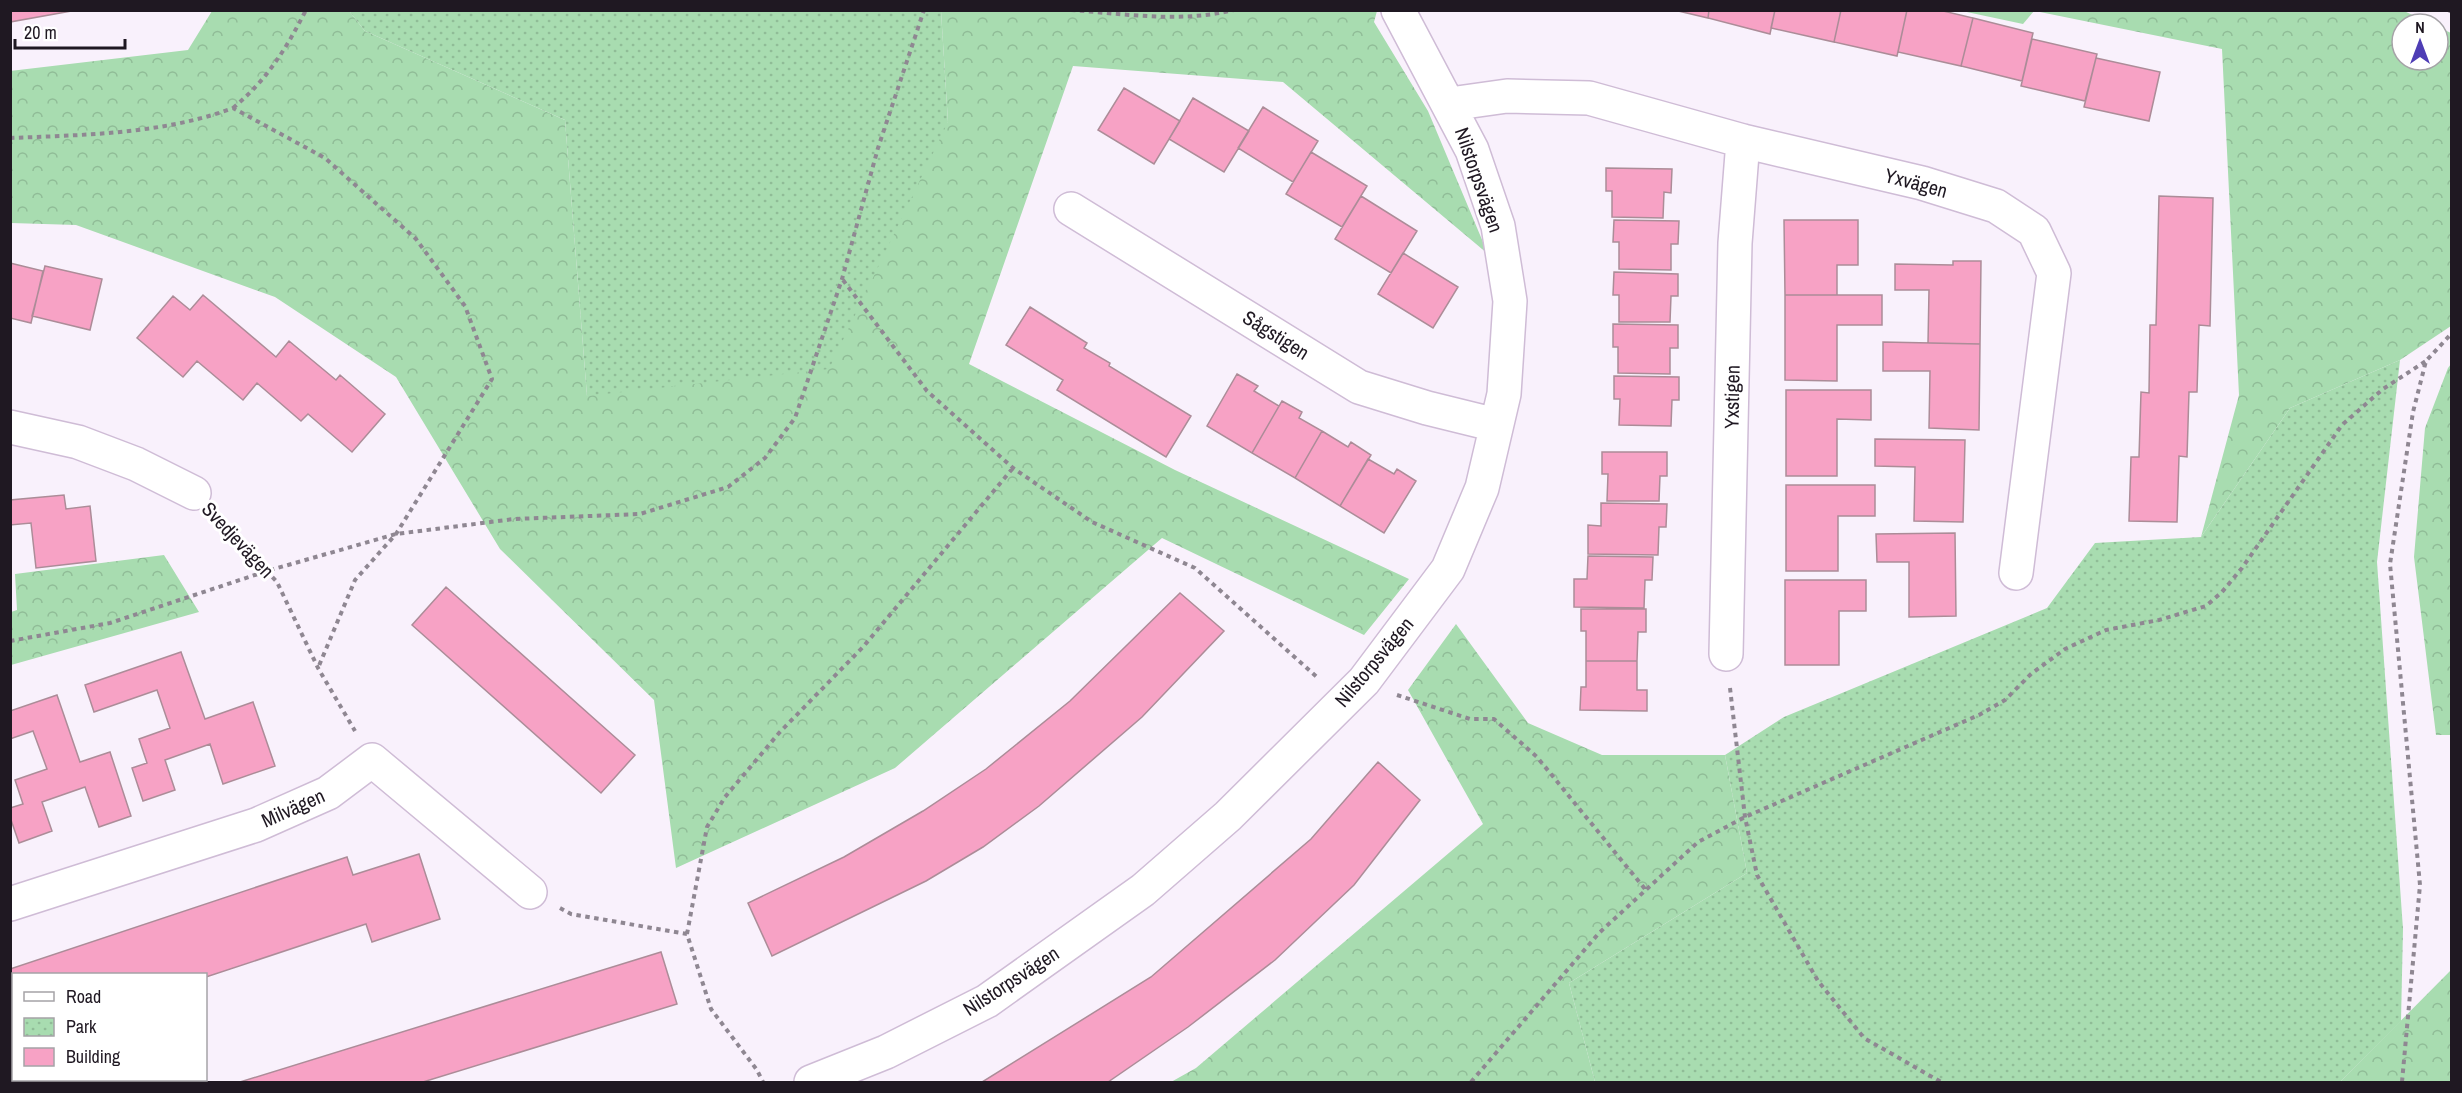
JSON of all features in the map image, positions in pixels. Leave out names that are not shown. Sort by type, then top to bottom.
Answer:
[{"type":"street","name":"Nilstorpsvägen","points":[[811,1083],[886,1052],[997,994],[1143,890],[1228,816],[1354,691],[1448,569],[1482,488],[1504,394],[1510,301],[1498,226],[1472,150],[1450,104],[1398,10]]},
{"type":"street","name":"Yxvägen","points":[[1450,104],[1507,96],[1589,98],[1743,141],[1922,183],[1996,206],[2034,231],[2054,273],[2016,573]]},
{"type":"street","name":"Yxstigen","points":[[1726,654],[1736,243],[1743,141]]},
{"type":"street","name":"Sågstigen","points":[[1071,209],[1359,387],[1427,408],[1496,425]]},
{"type":"street","name":"Svedjevägen","points":[[10,427],[78,442],[136,464],[194,493]]},
{"type":"street","points":[[372,760],[530,892]]},
{"type":"street","name":"Milvägen","points":[[10,904],[256,825],[328,794],[372,760]]},
{"type":"path","points":[[10,138],[83,135],[200,121],[234,108],[266,79],[285,51],[306,10]]},
{"type":"path","points":[[10,641],[110,623],[267,571],[396,534],[478,522],[640,514],[728,487],[765,458],[795,418],[842,279],[878,148],[924,10]]},
{"type":"path","points":[[1071,10],[1163,17],[1206,17],[1234,10]]},
{"type":"path","points":[[234,108],[325,158],[416,239],[465,306],[492,379],[396,534],[355,580],[318,668]]},
{"type":"path","points":[[842,279],[927,392],[1013,468],[1092,522],[1195,568],[1354,691],[1398,695],[1470,719],[1494,719],[1537,757],[1645,889]]},
{"type":"path","points":[[1471,1083],[1599,933],[1698,842],[1745,817],[1979,715],[2006,700],[2031,674],[2065,649],[2106,630],[2159,620],[2206,606],[2223,592],[2242,568],[2342,425],[2384,389],[2426,361],[2451,333]]},
{"type":"path","points":[[2402,1083],[2420,885],[2390,564],[2413,412],[2426,361]]},
{"type":"path","points":[[763,1083],[758,1070],[711,1009],[687,934],[707,826],[726,797],[779,733],[863,647],[1013,468]]},
{"type":"path","name":"Svedjevägen","points":[[194,493],[277,582],[318,668],[372,760]]},
{"type":"path","points":[[1726,654],[1745,817],[1757,875],[1818,981],[1864,1038],[1941,1083]]},
{"type":"path","points":[[530,892],[571,914],[687,934]]},
{"type":"green space","points":[[212,11],[349,11],[365,31],[565,120],[587,396],[948,122],[941,11],[1377,11],[1374,22],[1428,111],[1488,254],[1283,82],[1073,66],[969,364],[1175,470],[1409,579],[1364,635],[1162,538],[895,768],[676,868],[654,700],[500,549],[396,377],[275,297],[76,225],[11,223],[10,71],[188,50]]},
{"type":"green space","points":[[349,11],[941,11],[948,122],[829,369],[587,396],[565,120],[365,31]]},
{"type":"green space","points":[[1962,11],[2034,11],[2023,24]]},
{"type":"green space","points":[[2035,11],[2404,11],[2406,12],[2390,12],[2390,72],[2450,72],[2451,33],[2451,326],[2400,360],[2290,408],[2201,537],[2239,395],[2222,49]]},
{"type":"green space","points":[[2400,360],[2377,562],[2403,929],[2401,1021],[2340,1082],[1595,1082],[1569,983],[1747,873],[1725,755],[1784,717],[2047,608],[2095,543],[2201,537],[2290,408]]},
{"type":"green space","points":[[2451,364],[2452,735],[2436,735],[2414,557],[2425,428]]},
{"type":"green space","points":[[164,555],[199,612],[11,665],[11,612],[17,610],[15,574]]},
{"type":"green space","points":[[1456,624],[1528,723],[1602,755],[1725,755],[1747,873],[1569,983],[1595,1082],[1171,1082],[1196,1068],[1483,824],[1408,690]]},
{"type":"green space","points":[[2451,970],[2451,1082],[2340,1082]]},
{"type":"building","points":[[10,10],[77,10],[10,22]]},
{"type":"building","points":[[1674,10],[1709,10],[1708,18]]},
{"type":"building","points":[[1709,10],[1775,10],[1770,34],[1708,18]]},
{"type":"building","points":[[1775,10],[1841,10],[1834,42],[1771,28]]},
{"type":"building","points":[[1841,10],[1907,10],[1897,56],[1834,42]]},
{"type":"building","points":[[1907,10],[1939,10],[1973,18],[1961,66],[1898,52]]},
{"type":"building","points":[[1973,18],[2033,33],[2022,81],[1961,66]]},
{"type":"building","points":[[2032,39],[2097,54],[2085,101],[2021,86]]},
{"type":"building","points":[[2096,58],[2160,72],[2149,121],[2084,107]]},
{"type":"building","points":[[1124,88],[1180,121],[1154,164],[1098,130]]},
{"type":"building","points":[[1193,98],[1249,131],[1224,172],[1169,139]]},
{"type":"building","points":[[1263,107],[1318,141],[1293,182],[1238,148]]},
{"type":"building","points":[[1311,152],[1367,186],[1342,227],[1286,194]]},
{"type":"building","points":[[1606,168],[1672,169],[1671,193],[1664,192],[1663,218],[1612,217],[1612,191],[1606,191]]},
{"type":"building","points":[[1361,196],[1417,231],[1391,273],[1335,239]]},
{"type":"building","points":[[2159,196],[2213,198],[2210,326],[2199,325],[2197,392],[2189,392],[2187,457],[2179,456],[2177,522],[2129,521],[2131,457],[2139,457],[2141,392],[2149,393],[2150,325],[2156,325]]},
{"type":"building","points":[[1614,220],[1679,221],[1678,244],[1671,244],[1671,270],[1619,269],[1619,242],[1613,242]]},
{"type":"building","points":[[1784,220],[1858,220],[1858,265],[1837,265],[1837,295],[1785,295]]},
{"type":"building","points":[[1403,253],[1458,287],[1433,328],[1378,294]]},
{"type":"building","points":[[1953,261],[1981,261],[1980,344],[1928,343],[1929,290],[1895,290],[1895,264],[1953,265]]},
{"type":"building","points":[[10,263],[43,271],[31,323],[10,318]]},
{"type":"building","points":[[45,266],[102,279],[90,330],[32,316]]},
{"type":"building","points":[[1614,272],[1678,274],[1678,296],[1671,296],[1670,322],[1619,322],[1619,295],[1613,295]]},
{"type":"building","points":[[203,295],[276,357],[289,341],[336,380],[340,375],[385,414],[352,452],[308,414],[301,421],[257,383],[243,400],[197,361],[183,377],[137,338],[173,296],[190,310]]},
{"type":"building","points":[[1785,295],[1882,295],[1882,325],[1837,325],[1837,381],[1785,380]]},
{"type":"building","points":[[1030,307],[1087,343],[1084,348],[1110,363],[1109,366],[1191,416],[1166,457],[1057,390],[1063,380],[1006,345]]},
{"type":"building","points":[[1613,324],[1678,325],[1678,348],[1670,348],[1670,374],[1618,373],[1618,347],[1613,347]]},
{"type":"building","points":[[1883,342],[1980,344],[1979,430],[1929,428],[1930,371],[1883,371]]},
{"type":"building","points":[[1237,374],[1258,386],[1254,391],[1279,406],[1252,453],[1207,426]]},
{"type":"building","points":[[1614,376],[1679,377],[1679,400],[1672,400],[1671,426],[1619,425],[1620,399],[1614,399]]},
{"type":"building","points":[[1786,390],[1871,390],[1871,420],[1837,419],[1837,476],[1786,476]]},
{"type":"building","points":[[1282,401],[1302,412],[1299,418],[1322,431],[1295,478],[1252,453]]},
{"type":"building","points":[[1322,431],[1348,447],[1351,442],[1371,455],[1340,506],[1295,478]]},
{"type":"building","points":[[1875,439],[1965,440],[1963,522],[1914,521],[1915,467],[1875,466]]},
{"type":"building","points":[[1602,452],[1667,452],[1667,476],[1660,476],[1659,501],[1607,501],[1608,474],[1602,474]]},
{"type":"building","points":[[1368,459],[1394,474],[1397,469],[1416,481],[1384,533],[1340,506]]},
{"type":"building","points":[[1786,485],[1875,485],[1875,516],[1838,516],[1838,571],[1786,571]]},
{"type":"building","points":[[64,495],[66,509],[90,506],[96,561],[36,568],[31,523],[10,525],[10,500]]},
{"type":"building","points":[[1601,503],[1667,504],[1666,527],[1659,527],[1658,555],[1588,554],[1588,525],[1601,526]]},
{"type":"building","points":[[1955,533],[1956,616],[1909,617],[1909,562],[1877,562],[1876,534]]},
{"type":"building","points":[[1588,556],[1653,557],[1652,580],[1645,580],[1644,608],[1574,607],[1574,579],[1587,579]]},
{"type":"building","points":[[1785,580],[1866,580],[1866,611],[1839,611],[1839,665],[1785,665]]},
{"type":"building","points":[[446,587],[635,755],[601,793],[412,625]]},
{"type":"building","points":[[1180,593],[1224,631],[1142,717],[1039,806],[983,847],[926,881],[772,956],[748,903],[844,857],[923,811],[986,769],[1070,701]]},
{"type":"building","points":[[1581,609],[1646,609],[1646,632],[1638,632],[1637,661],[1586,661],[1586,631],[1581,631]]},
{"type":"building","points":[[181,652],[205,719],[253,702],[275,766],[223,784],[210,744],[165,760],[175,790],[143,801],[132,768],[147,763],[139,739],[170,728],[157,690],[94,712],[85,685]]},
{"type":"building","points":[[1586,661],[1637,661],[1637,690],[1647,690],[1647,711],[1580,710],[1581,687],[1586,687]]},
{"type":"building","points":[[57,695],[80,762],[110,752],[131,816],[99,827],[85,787],[42,802],[52,831],[19,843],[10,817],[10,808],[23,804],[15,780],[47,769],[33,731],[10,739],[10,711]]},
{"type":"building","points":[[1378,762],[1420,800],[1354,885],[1275,960],[1188,1027],[1108,1082],[982,1082],[1151,977],[1311,839]]},
{"type":"building","points":[[419,854],[440,919],[372,942],[366,924],[207,977],[207,973],[12,973],[12,1040],[10,1041],[10,969],[347,857],[353,875]]},
{"type":"building","points":[[661,952],[677,1004],[423,1082],[240,1082]]}]
